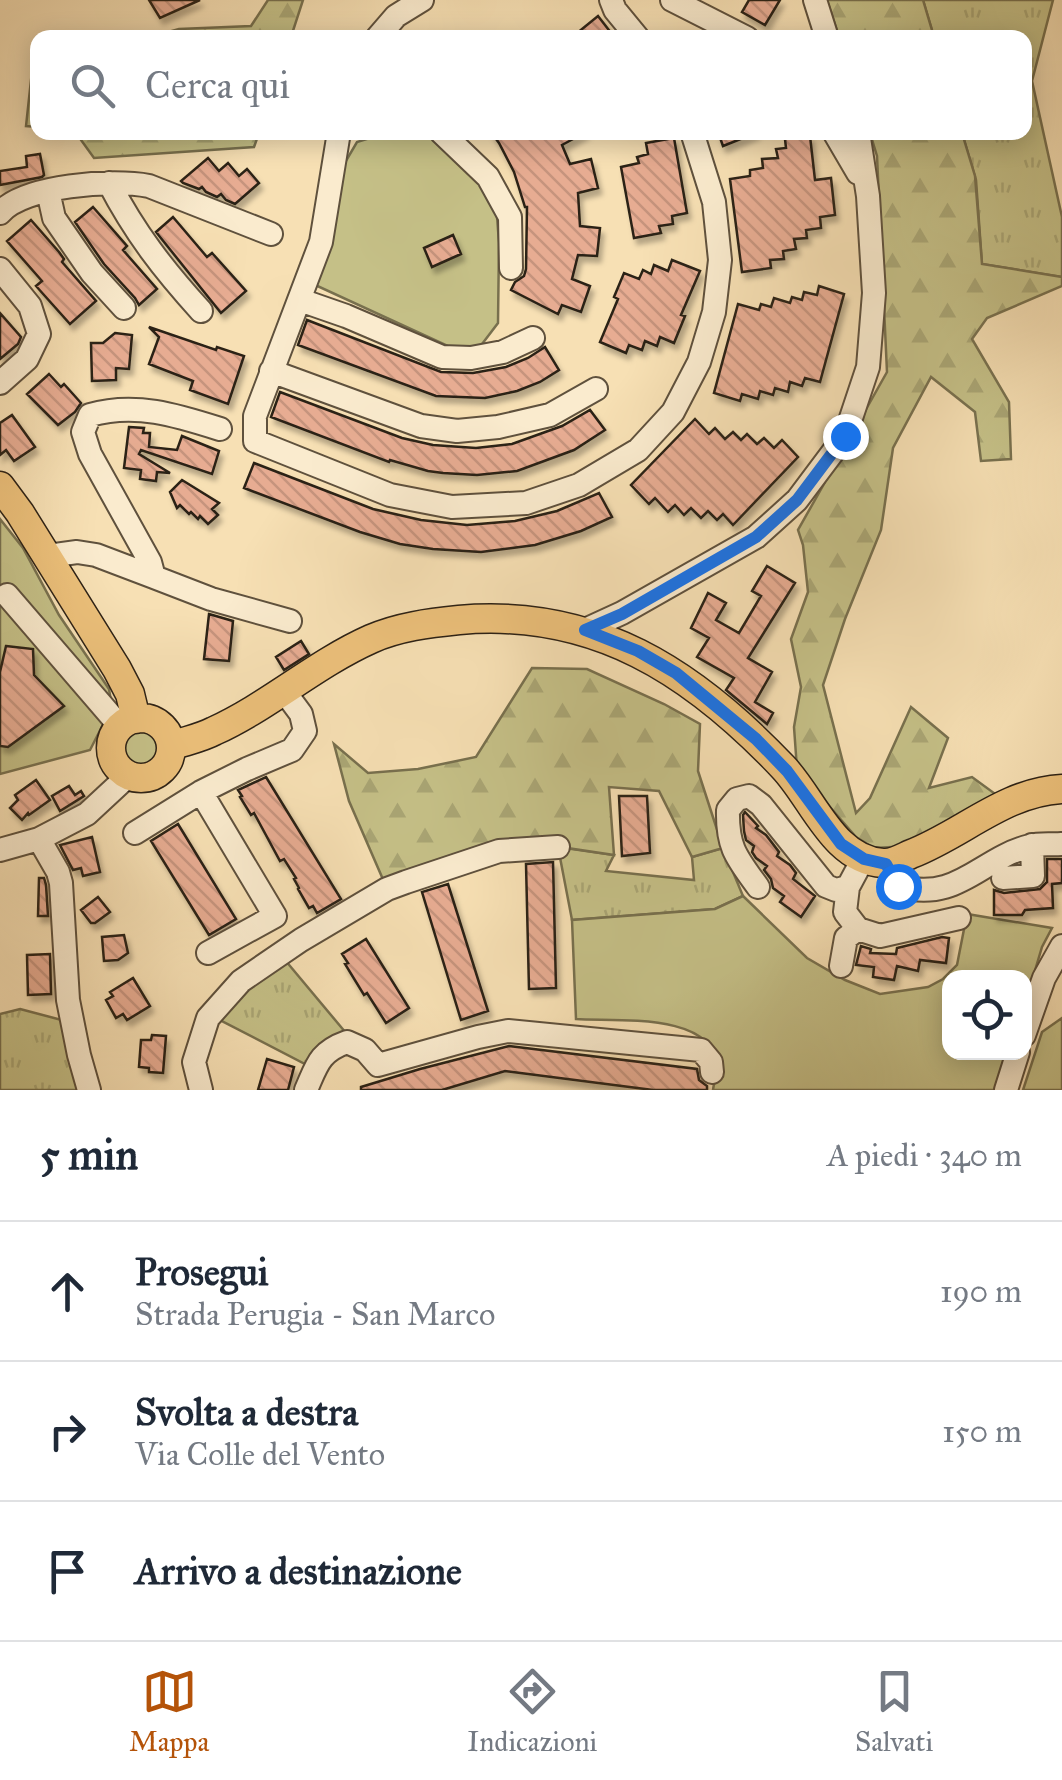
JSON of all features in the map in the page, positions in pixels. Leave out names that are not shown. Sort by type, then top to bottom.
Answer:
[{"type":"main road","points":[[0,486],[48,556],[130,694],[112,744],[115,763],[129,776],[158,773],[166,766],[169,736],[156,722],[124,718]]},
{"type":"main road","points":[[171,746],[214,732],[372,639],[426,623],[482,618],[525,620],[585,630],[638,651],[676,673],[756,739],[787,771],[841,844],[875,862],[924,849],[1002,804],[1062,789]]},
{"type":"street","points":[[384,30],[396,16],[422,0]]},
{"type":"street","points":[[611,0],[631,30]]},
{"type":"street","points":[[672,0],[731,30]]},
{"type":"street","points":[[815,0],[824,30]]},
{"type":"street","points":[[344,140],[321,242],[255,416],[254,442],[390,495],[452,507],[526,503],[588,479],[640,449],[673,412],[700,362],[714,312],[720,260],[714,202],[695,140]]},
{"type":"street","points":[[449,140],[488,176],[510,217],[511,268]]},
{"type":"street","points":[[839,140],[867,190]]},
{"type":"street","points":[[585,630],[622,614],[756,537],[797,500],[845,436],[868,368],[874,293],[859,140]]},
{"type":"street","points":[[108,183],[156,261],[201,310]]},
{"type":"street","points":[[0,213],[27,195],[48,191],[108,183],[148,186],[272,234]]},
{"type":"street","points":[[48,191],[54,218],[92,273],[124,308]]},
{"type":"street","points":[[0,269],[30,306],[39,334],[27,359],[0,383]]},
{"type":"street","points":[[300,300],[442,357],[471,358],[497,353],[534,338]]},
{"type":"street","points":[[271,371],[421,426],[457,431],[498,427],[550,415],[596,388]]},
{"type":"street","points":[[154,576],[90,454],[83,432],[90,415],[111,409],[163,412],[220,429]]},
{"type":"street","points":[[48,556],[77,552],[96,555],[211,599],[290,622]]},
{"type":"street","points":[[7,595],[124,718]]},
{"type":"street","points":[[135,833],[246,768],[292,750],[304,731],[302,714],[284,691]]},
{"type":"street","points":[[0,850],[39,839],[88,814],[129,776]]},
{"type":"street","points":[[202,792],[275,916],[208,954]]},
{"type":"street","points":[[758,888],[735,855],[727,833],[728,810],[738,799],[749,796],[761,805],[826,886],[836,890],[848,887],[875,862],[898,886],[918,892],[959,882],[1032,845],[1062,844]]},
{"type":"street","points":[[39,839],[61,883],[68,1000],[89,1090]]},
{"type":"street","points":[[1003,878],[1033,876],[1032,845]]},
{"type":"street","points":[[202,1090],[194,1062],[208,1018],[241,981],[388,889],[499,851],[558,846]]},
{"type":"street","points":[[848,887],[846,912],[858,929],[880,936],[959,918]]},
{"type":"street","points":[[841,966],[846,938],[858,929]]},
{"type":"street","points":[[1032,1020],[1053,980],[1062,946]]},
{"type":"street","points":[[306,1090],[321,1057],[347,1042],[365,1050],[378,1065],[508,1031],[701,1050],[708,1055],[712,1072]]},
{"type":"street","points":[[1006,1090],[1015,1060]]},
{"type":"green space","points":[[268,0],[303,0],[293,30],[175,30],[179,29],[251,26]]},
{"type":"green space","points":[[827,0],[923,0],[932,30],[837,30]]},
{"type":"green space","points":[[923,0],[1053,0],[1032,81],[1032,30],[932,30]]},
{"type":"green space","points":[[1032,81],[1062,217],[1062,277],[982,264],[976,180],[964,140],[1032,140]]},
{"type":"green space","points":[[30,89],[30,126],[26,126]]},
{"type":"green space","points":[[81,140],[256,140],[254,147],[94,158]]},
{"type":"green space","points":[[438,140],[496,203],[498,323],[479,348],[452,348],[313,284],[340,171],[357,142]]},
{"type":"green space","points":[[872,140],[964,140],[975,176],[982,264],[1062,277],[1062,286],[987,318],[972,339],[1009,402],[1011,459],[981,461],[975,412],[931,377],[893,448],[881,530],[823,685],[856,813],[870,798],[911,707],[948,738],[929,788],[972,777],[998,796],[910,846],[874,848],[856,837],[797,769],[794,727],[801,687],[791,639],[808,592],[798,530],[887,372],[877,156]]},
{"type":"green space","points":[[0,519],[23,548],[59,615],[109,689],[112,707],[90,750],[0,774]]},
{"type":"green space","points":[[532,668],[587,669],[700,724],[698,771],[723,848],[692,857],[659,791],[609,787],[614,855],[561,847],[385,884],[349,801],[334,744],[368,773],[418,769],[476,757]]},
{"type":"green space","points":[[141,728],[155,734],[161,748],[155,762],[141,768],[127,762],[121,748],[127,734]]},
{"type":"green space","points":[[558,847],[614,855],[606,871],[694,880],[692,857],[723,848],[743,896],[715,909],[572,920]]},
{"type":"green space","points":[[743,896],[807,958],[880,994],[928,987],[942,980],[942,1060],[1007,1060],[998,1090],[713,1090],[716,1066],[711,1048],[699,1036],[659,1023],[576,1019],[572,920],[715,909]]},
{"type":"green space","points":[[967,914],[1052,928],[1032,981],[1032,970],[952,970],[957,965]]},
{"type":"green space","points":[[285,960],[346,1033],[305,1064],[218,1019],[246,985]]},
{"type":"green space","points":[[20,1009],[73,1023],[89,1090],[0,1090],[0,1014]]},
{"type":"green space","points":[[1062,1018],[1062,1090],[1023,1090],[1042,1032]]},
{"type":"building","points":[[149,0],[200,0],[160,18]]},
{"type":"building","points":[[749,0],[780,0],[765,25],[742,12]]},
{"type":"building","points":[[598,16],[609,30],[581,30]]},
{"type":"building","points":[[497,140],[571,140],[562,145],[570,164],[591,159],[598,188],[578,193],[580,226],[600,228],[597,256],[578,255],[572,279],[590,286],[581,312],[562,305],[558,314],[511,290],[526,269],[527,207]]},
{"type":"building","points":[[674,140],[687,213],[672,216],[673,224],[659,226],[661,233],[634,238],[621,167],[639,163],[637,157],[648,154],[646,143]]},
{"type":"building","points":[[785,140],[810,140],[815,180],[831,178],[835,215],[820,217],[821,228],[806,230],[807,238],[794,239],[796,249],[783,251],[784,259],[770,260],[771,268],[742,272],[730,179],[750,176],[750,170],[763,168],[762,159],[778,158],[776,149],[786,148]]},
{"type":"building","points":[[40,154],[42,177],[0,185],[0,171],[27,167],[26,156]]},
{"type":"building","points":[[208,158],[219,171],[228,163],[239,176],[247,169],[259,183],[235,204],[221,194],[217,197],[202,187],[181,181]]},
{"type":"building","points":[[93,207],[157,289],[139,305],[75,222]]},
{"type":"building","points":[[173,217],[207,257],[212,253],[246,291],[221,313],[156,232]]},
{"type":"building","points":[[31,220],[96,301],[70,324],[36,286],[42,281],[7,241]]},
{"type":"building","points":[[453,235],[461,254],[432,267],[424,248]]},
{"type":"building","points":[[672,260],[700,271],[674,343],[660,337],[657,346],[645,341],[642,350],[629,345],[626,353],[600,342],[624,273],[639,279],[643,270],[651,274],[654,265],[668,271]]},
{"type":"building","points":[[819,286],[844,294],[820,382],[805,378],[802,386],[790,382],[788,392],[775,388],[773,395],[760,391],[758,399],[742,394],[740,401],[714,393],[738,304],[759,310],[761,304],[771,307],[774,298],[790,303],[792,297],[802,300],[804,292],[817,295]]},
{"type":"building","points":[[0,313],[21,337],[0,359]]},
{"type":"building","points":[[307,320],[441,372],[473,373],[506,367],[545,347],[559,370],[517,391],[485,398],[436,396],[298,345]]},
{"type":"building","points":[[149,327],[244,356],[228,404],[190,390],[193,381],[149,364],[159,337]]},
{"type":"building","points":[[115,333],[132,335],[129,369],[116,368],[116,380],[92,381],[91,343],[103,343]]},
{"type":"building","points":[[49,374],[81,403],[58,425],[27,394]]},
{"type":"building","points":[[280,392],[402,438],[433,445],[476,448],[512,444],[562,426],[590,410],[605,430],[574,450],[517,471],[443,473],[389,462],[271,417]]},
{"type":"building","points":[[12,415],[35,447],[14,461],[6,450],[0,455],[0,423]]},
{"type":"building","points":[[695,419],[709,434],[715,428],[725,439],[733,432],[741,440],[747,434],[757,444],[764,438],[774,448],[782,440],[798,457],[733,525],[723,514],[717,520],[708,511],[701,518],[691,508],[684,515],[675,505],[668,512],[655,498],[649,504],[631,485]]},
{"type":"building","points":[[129,427],[144,428],[143,433],[150,433],[149,447],[177,450],[182,436],[219,451],[212,474],[141,450],[139,454],[170,473],[157,472],[156,481],[140,479],[141,470],[124,468]]},
{"type":"building","points":[[254,463],[373,509],[421,520],[467,525],[515,521],[557,511],[599,493],[612,517],[535,545],[481,552],[433,549],[360,532],[244,488]]},
{"type":"building","points":[[182,480],[219,503],[212,509],[218,515],[208,524],[180,505],[177,508],[170,492]]},
{"type":"building","points":[[767,566],[795,583],[748,658],[772,672],[755,702],[773,713],[767,724],[726,690],[734,678],[697,657],[709,638],[691,628],[708,593],[726,603],[716,620],[739,633],[761,596],[752,591]]},
{"type":"building","points":[[209,614],[233,621],[229,661],[204,659]]},
{"type":"building","points":[[301,641],[309,654],[284,670],[276,657]]},
{"type":"building","points":[[6,646],[33,649],[34,675],[64,706],[8,747],[0,746],[0,672]]},
{"type":"building","points":[[266,777],[341,899],[317,913],[313,906],[309,908],[296,878],[284,859],[280,861],[254,813],[251,815],[240,797],[238,790]]},
{"type":"building","points":[[36,780],[50,800],[22,820],[10,808],[18,800],[15,795]]},
{"type":"building","points":[[69,786],[75,795],[81,791],[84,796],[60,811],[52,796]]},
{"type":"building","points":[[619,796],[647,796],[650,853],[622,856]]},
{"type":"building","points":[[745,812],[779,852],[777,856],[796,873],[793,879],[815,896],[801,917],[780,902],[784,896],[773,888],[764,870],[767,866],[752,852],[754,846],[746,840],[744,831]]},
{"type":"building","points":[[178,824],[236,919],[209,935],[151,841]]},
{"type":"building","points":[[92,837],[100,872],[83,876],[81,868],[73,870],[60,845]]},
{"type":"building","points":[[1047,859],[1062,859],[1062,883],[1052,884],[1053,908],[1025,910],[1022,915],[994,915],[994,890],[1004,893],[1040,889],[1047,882]]},
{"type":"building","points":[[553,862],[556,988],[529,989],[526,864]]},
{"type":"building","points":[[39,878],[44,878],[46,885],[48,916],[38,916]]},
{"type":"building","points":[[448,884],[488,1011],[461,1020],[422,892]]},
{"type":"building","points":[[98,897],[110,912],[91,923],[81,910]]},
{"type":"building","points":[[124,935],[128,953],[118,960],[104,961],[102,937]]},
{"type":"building","points":[[949,938],[946,963],[920,960],[918,971],[897,966],[894,980],[873,977],[874,967],[856,965],[861,946],[871,949],[870,953],[896,954],[897,948]]},
{"type":"building","points":[[366,939],[409,1008],[386,1023],[367,993],[364,995],[342,954]]},
{"type":"building","points":[[50,954],[51,994],[28,995],[27,955]]},
{"type":"building","points":[[133,978],[150,1006],[127,1020],[123,1014],[116,1018],[106,1000],[113,996],[110,992]]},
{"type":"building","points":[[152,1035],[166,1036],[163,1073],[139,1067],[141,1040],[151,1040]]},
{"type":"building","points":[[509,1046],[697,1069],[707,1090],[653,1090],[505,1071],[442,1090],[361,1090],[420,1069]]},
{"type":"building","points":[[267,1059],[294,1067],[288,1090],[258,1090]]},
{"type":"route","points":[[845,436],[797,500],[756,537],[622,614],[585,630],[638,651],[676,673],[720,708],[787,771],[841,844],[864,859],[886,864],[898,886]]}]
